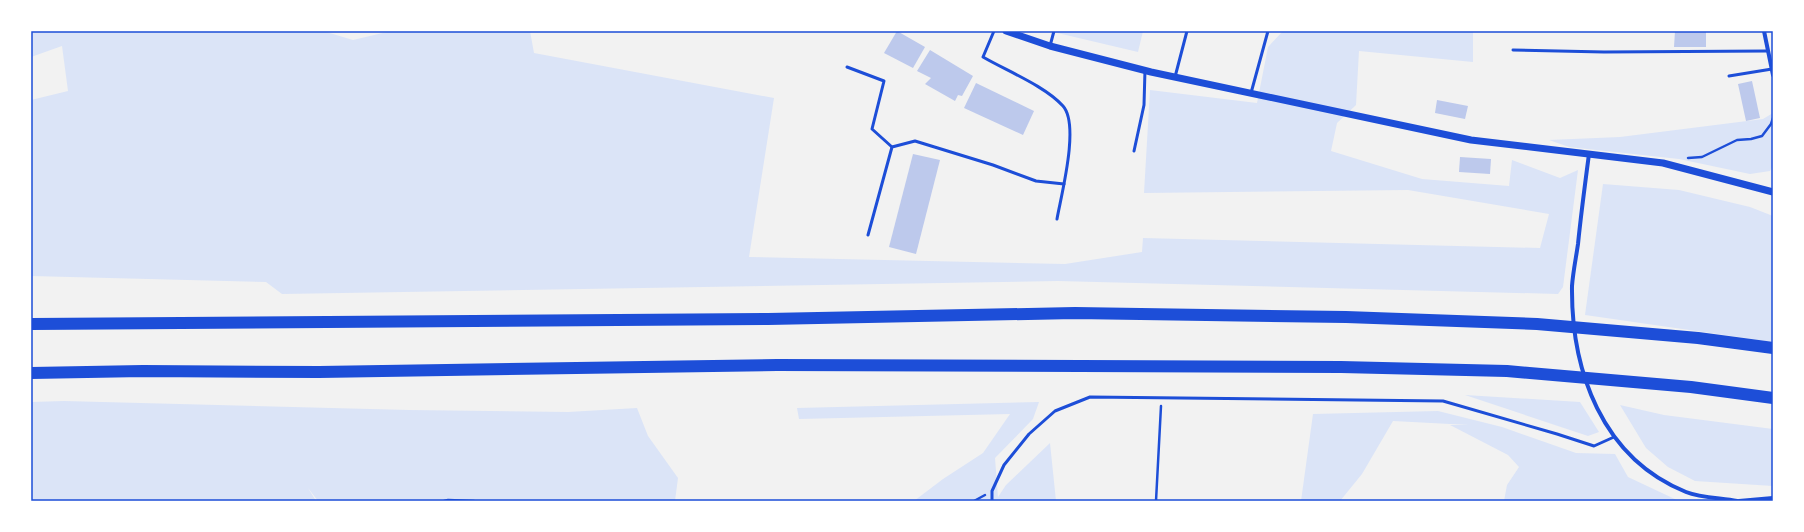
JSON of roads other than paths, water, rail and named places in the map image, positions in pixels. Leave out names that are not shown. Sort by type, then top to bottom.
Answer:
[{"type":"highway","points":[[31,324],[760,319],[1075,313],[1346,317],[1537,324],[1698,338],[1773,348]]},
{"type":"highway","points":[[31,373],[143,371],[319,372],[776,365],[1341,367],[1507,371],[1690,387],[1773,398]]},
{"type":"street","points":[[1006,31],[1050,46],[1145,70],[1471,140],[1663,163],[1773,192]]},
{"type":"street","points":[[1764,31],[1773,75]]},
{"type":"street","points":[[1589,153],[1572,286],[1577,353],[1585,374],[1588,390],[1604,423],[1614,437],[1639,463],[1661,480],[1688,492],[1738,501],[1773,498]]},
{"type":"lane","points":[[994,31],[983,57],[1048,93],[1064,107],[1069,121],[1070,152],[1057,219]]},
{"type":"lane","points":[[1050,46],[1054,31]]},
{"type":"lane","points":[[1175,77],[1187,31]]},
{"type":"lane","points":[[1251,93],[1268,31]]},
{"type":"lane","points":[[1513,50],[1604,52],[1767,51]]},
{"type":"lane","points":[[847,66],[884,81],[872,129],[892,148]]},
{"type":"lane","points":[[1729,76],[1772,69]]},
{"type":"lane","points":[[1134,151],[1144,105],[1145,70]]},
{"type":"lane","points":[[892,148],[915,141],[993,165],[1036,181],[1064,184]]},
{"type":"lane","points":[[868,234],[892,148]]},
{"type":"lane","points":[[992,501],[992,491],[1004,465],[1029,434],[1055,411],[1090,397],[1443,401],[1594,446],[1614,437]]}]
